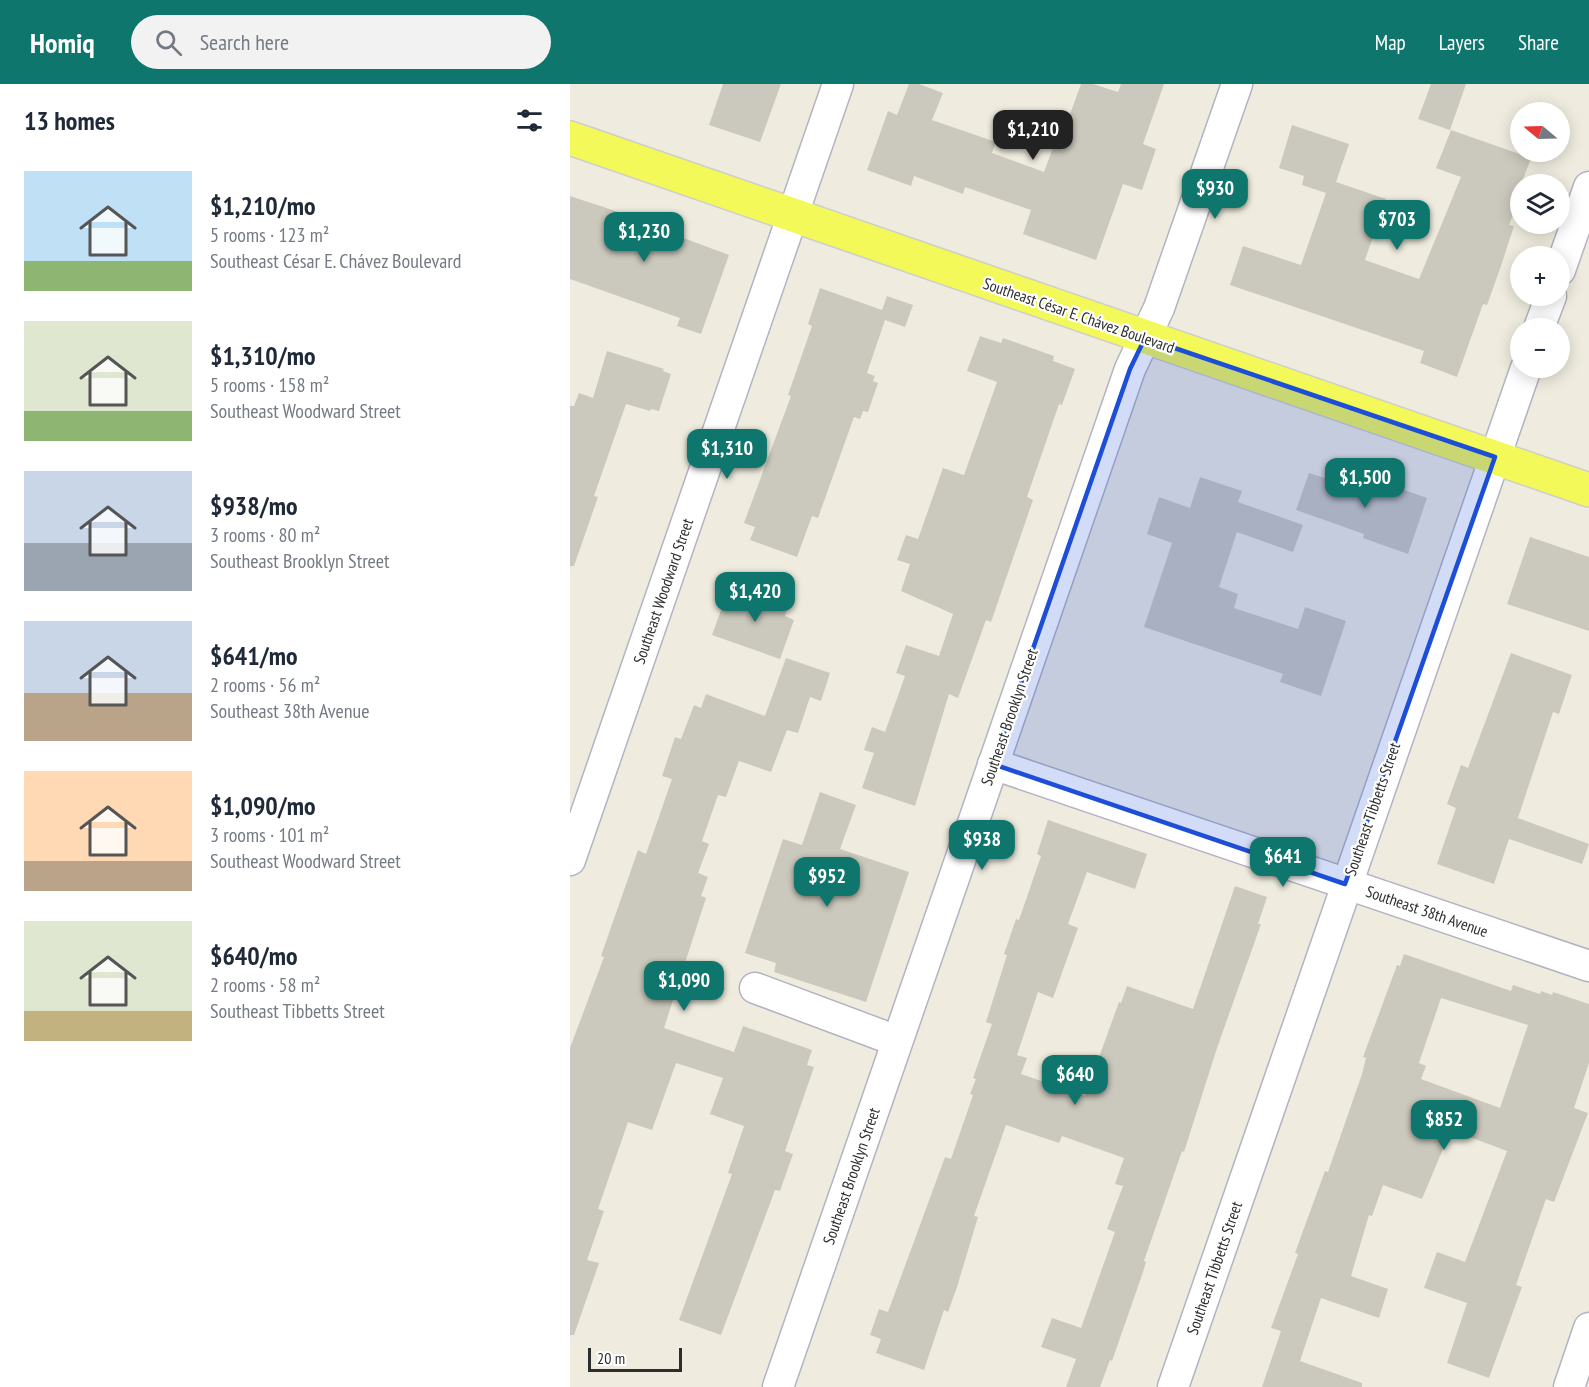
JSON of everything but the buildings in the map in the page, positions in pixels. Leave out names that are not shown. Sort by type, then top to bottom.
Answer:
[{"type":"main road","name":"Southeast César E. Chávez Boulevard","points":[[570,138],[1589,490]]},
{"type":"street","name":"Southeast Woodward Street","points":[[570,860],[582,784],[793,214],[838,84]]},
{"type":"street","name":"Southeast Brooklyn Street","points":[[778,1387],[1130,369],[1159,308],[1237,84]]},
{"type":"street","points":[[1568,246],[1589,187]]},
{"type":"street","name":"Southeast Tibbetts Street","points":[[1173,1387],[1523,378]]},
{"type":"street","name":"Southeast 38th Avenue","points":[[993,764],[1589,966]]},
{"type":"street","points":[[755,988],[897,1041]]},
{"type":"street","points":[[1569,1387],[1589,1328]]},
{"type":"highlighted area","points":[[1145,338],[1495,457],[1345,884],[993,764],[1130,369]]}]
